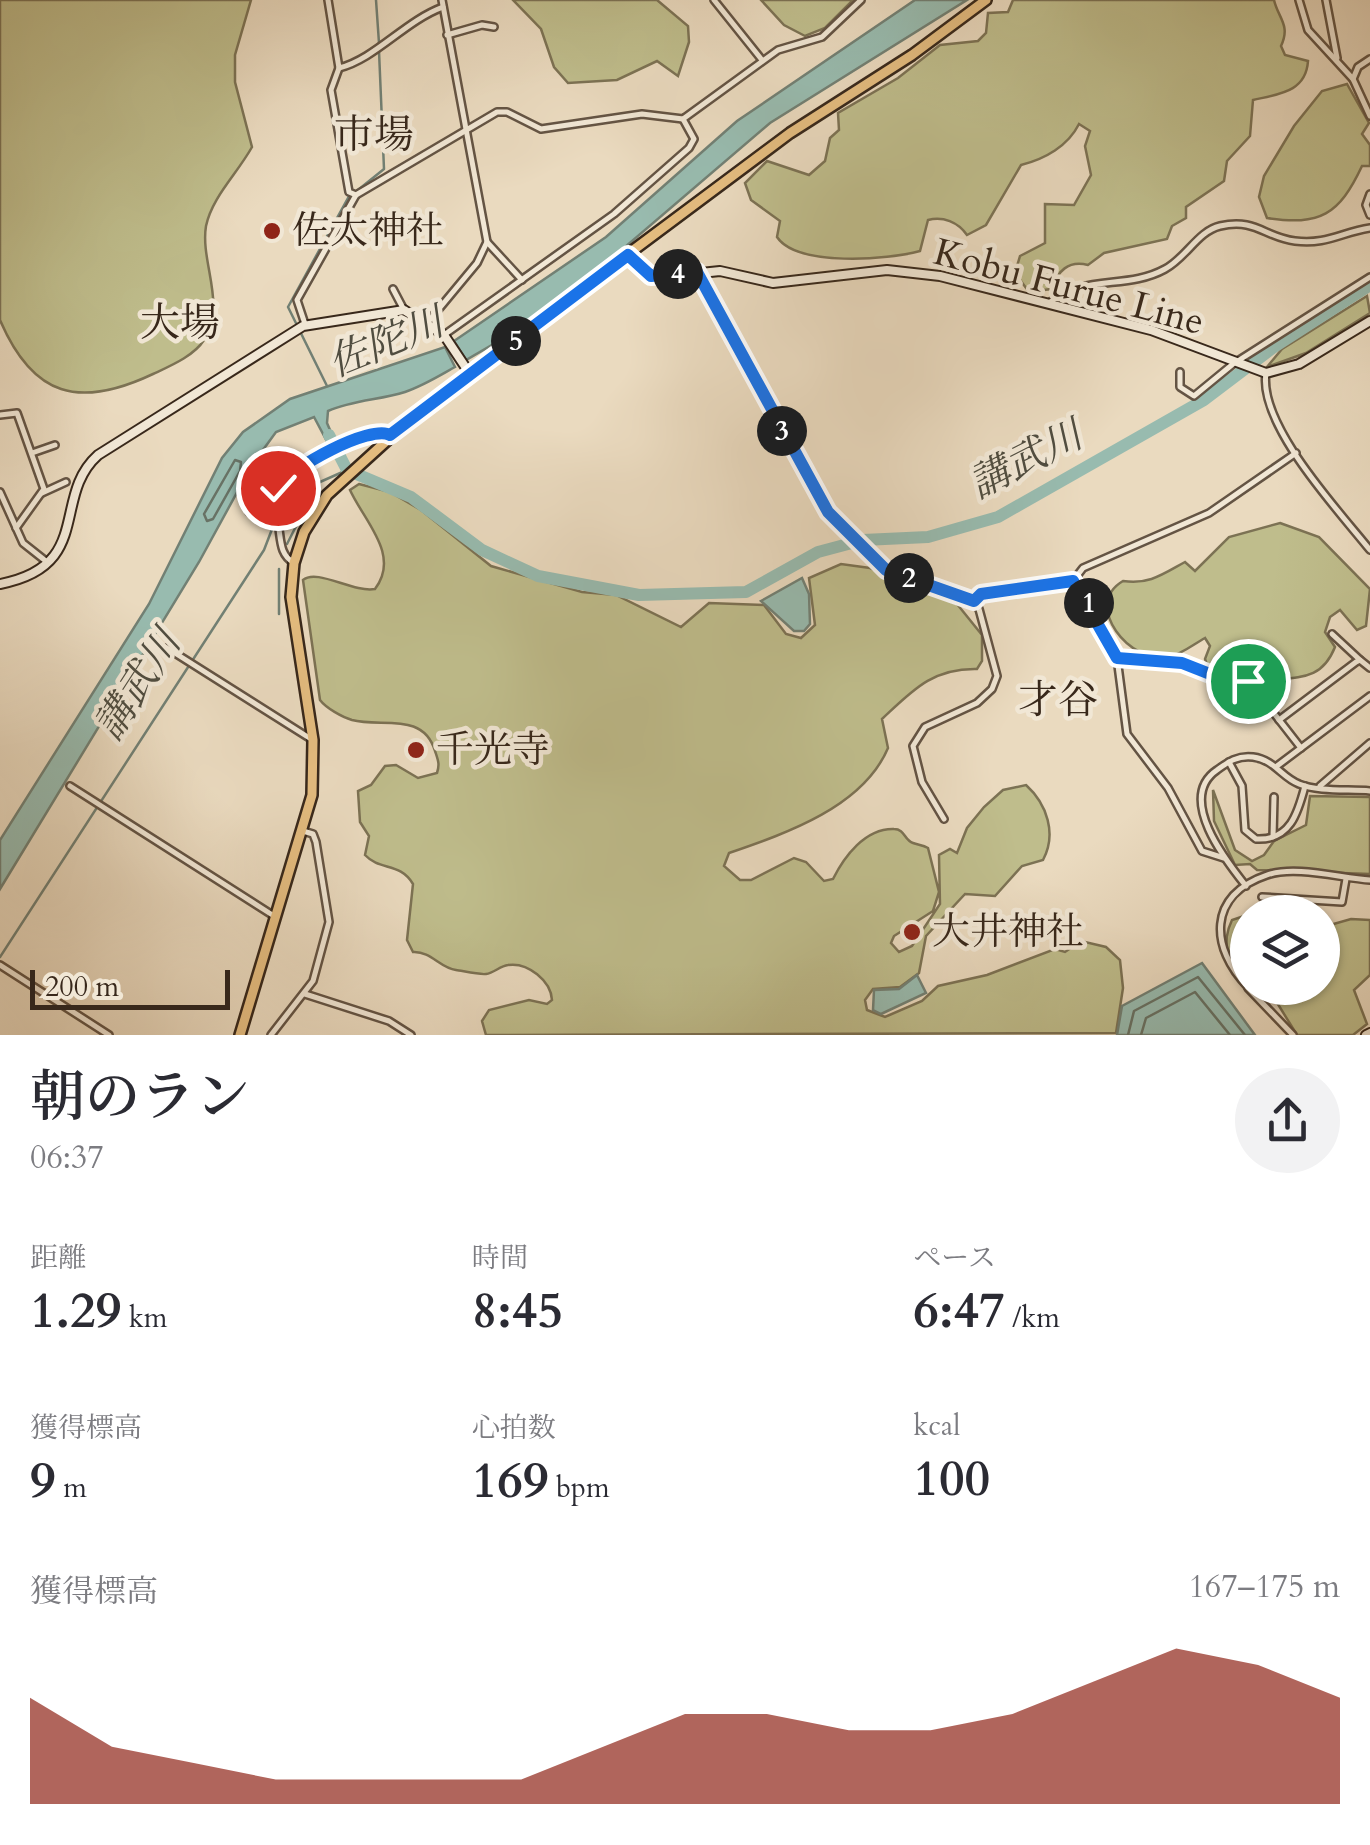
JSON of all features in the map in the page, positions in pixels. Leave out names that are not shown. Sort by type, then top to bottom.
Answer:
[{"type":"main road","points":[[240,1035],[312,795],[314,740],[294,625],[294,564],[314,513],[339,481],[467,370],[790,133],[912,55],[986,0]]},
{"type":"main road","name":"Kobu Furue Line","points":[[628,255],[651,276],[720,271],[772,284],[912,272],[1049,303],[1173,338],[1234,365],[1262,372]]},
{"type":"main road","points":[[0,584],[30,576],[48,562],[63,541],[91,462],[301,327],[404,310],[428,322],[447,338],[467,370]]},
{"type":"main road","points":[[1262,372],[1298,364],[1370,321]]},
{"type":"street","points":[[328,0],[339,68],[332,90],[334,115],[354,194]]},
{"type":"street","points":[[714,0],[762,60]]},
{"type":"street","points":[[301,327],[297,300],[354,194],[467,126],[502,112],[541,129],[642,114],[684,120],[762,60],[794,44],[822,37],[861,0]]},
{"type":"street","points":[[1299,0],[1308,30],[1353,78],[1370,116]]},
{"type":"street","points":[[1326,0],[1337,58]]},
{"type":"street","points":[[339,68],[362,60],[442,3],[487,242],[484,254],[428,322]]},
{"type":"street","points":[[448,35],[480,26],[494,27]]},
{"type":"street","points":[[1353,78],[1358,67],[1370,59]]},
{"type":"street","points":[[447,338],[614,214],[690,148],[693,136],[684,120]]},
{"type":"street","points":[[1370,194],[1366,205],[1370,215]]},
{"type":"street","points":[[1049,303],[1084,283],[1117,284],[1164,270],[1216,226],[1259,226],[1283,238],[1330,242],[1370,228]]},
{"type":"street","points":[[487,242],[522,280]]},
{"type":"street","points":[[697,272],[822,504],[886,570],[974,601]]},
{"type":"street","points":[[1180,372],[1179,384],[1192,397],[1234,365],[1370,277]]},
{"type":"street","points":[[393,289],[404,310]]},
{"type":"street","points":[[1262,372],[1272,411],[1296,453],[1370,550]]},
{"type":"street","points":[[0,415],[18,413],[42,493]]},
{"type":"street","points":[[294,564],[283,553],[276,510],[276,495],[286,477],[379,430],[390,435]]},
{"type":"street","points":[[32,453],[54,445]]},
{"type":"street","points":[[974,601],[981,594],[1073,581],[1083,568],[1208,513],[1296,453]]},
{"type":"street","points":[[16,528],[42,493],[66,482]]},
{"type":"street","points":[[0,492],[24,544],[48,562]]},
{"type":"street","points":[[249,512],[263,520],[276,510]]},
{"type":"street","points":[[1073,581],[1117,658],[1127,734],[1185,814],[1202,851],[1224,858]]},
{"type":"street","points":[[944,819],[922,782],[913,746],[925,726],[977,703],[992,689],[996,676],[974,601]]},
{"type":"street","points":[[1332,634],[1370,668]]},
{"type":"street","points":[[167,648],[314,740]]},
{"type":"street","points":[[1117,658],[1182,663],[1210,674],[1236,671],[1300,748]]},
{"type":"street","points":[[1280,720],[1360,660]]},
{"type":"street","points":[[1277,766],[1370,696]]},
{"type":"street","points":[[1320,786],[1370,743]]},
{"type":"street","points":[[1246,886],[1224,858],[1208,828],[1203,789],[1210,775],[1229,762],[1252,757],[1277,766],[1306,786],[1370,791]]},
{"type":"street","points":[[1229,762],[1242,786],[1246,830],[1256,838],[1273,837],[1294,822],[1306,786]]},
{"type":"street","points":[[70,786],[276,918]]},
{"type":"street","points":[[1273,837],[1274,797]]},
{"type":"street","points":[[270,1035],[313,981],[330,908],[316,842],[313,834],[304,831]]},
{"type":"street","points":[[1234,895],[1269,874],[1370,880]]},
{"type":"street","points":[[1340,902],[1346,879]]},
{"type":"street","points":[[1230,898],[1219,937],[1230,964]]},
{"type":"street","points":[[0,965],[109,1035]]},
{"type":"street","points":[[304,994],[389,1021],[411,1035]]},
{"type":"street","points":[[1265,1005],[1293,1035]]},
{"type":"shaded area","points":[[0,0],[251,0],[235,55],[235,82],[252,147],[219,195],[206,226],[213,298],[210,327],[200,346],[188,356],[127,385],[81,393],[43,380],[27,366],[0,320]]},
{"type":"shaded area","points":[[513,0],[657,0],[688,26],[689,42],[678,76],[657,61],[617,80],[568,83],[554,67],[541,29]]},
{"type":"shaded area","points":[[761,0],[853,0],[825,28],[805,36],[784,25]]},
{"type":"shaded area","points":[[1013,0],[1274,0],[1284,27],[1281,46],[1285,55],[1308,61],[1306,71],[1290,90],[1253,100],[1250,136],[1227,161],[1224,181],[1186,207],[1186,218],[1172,226],[1167,239],[1104,253],[1088,265],[1069,266],[1051,289],[1029,292],[1015,273],[1020,256],[1045,243],[1045,204],[1074,205],[1091,175],[1085,146],[1090,131],[1079,124],[1055,150],[1021,165],[986,225],[967,235],[950,221],[928,220],[920,251],[844,259],[803,253],[777,237],[780,221],[751,200],[745,183],[767,161],[809,175],[825,161],[830,138],[839,130],[838,113],[898,78],[940,45],[978,41],[986,33],[988,13],[1008,12]]},
{"type":"shaded area","points":[[1347,84],[1369,123],[1362,134],[1370,145],[1370,166],[1362,166],[1345,196],[1326,213],[1301,220],[1267,218],[1259,197],[1264,176],[1294,126],[1322,91]]},
{"type":"shaded area","points":[[1367,296],[1370,313],[1306,353],[1267,367],[1282,349]]},
{"type":"shaded area","points":[[359,484],[390,492],[421,510],[491,566],[582,592],[616,595],[681,627],[709,603],[764,605],[786,634],[801,638],[815,625],[809,578],[841,564],[870,568],[957,604],[982,635],[982,661],[977,669],[935,677],[882,719],[888,748],[876,769],[842,802],[798,827],[729,853],[724,866],[740,880],[751,880],[794,858],[806,862],[824,881],[833,879],[849,853],[874,833],[900,831],[910,842],[928,848],[939,892],[933,911],[894,936],[891,943],[899,952],[912,946],[940,904],[939,855],[950,849],[957,853],[967,828],[1003,790],[1026,785],[1048,820],[1049,840],[1043,860],[1022,866],[995,896],[965,894],[926,936],[919,973],[900,987],[873,989],[865,1000],[867,1010],[885,1017],[922,1001],[938,986],[987,975],[1055,949],[1065,952],[1081,941],[1106,947],[1120,960],[1123,988],[1116,1033],[486,1035],[482,1021],[489,1010],[529,1000],[547,1004],[552,1000],[548,986],[537,974],[516,965],[483,974],[450,969],[425,954],[413,952],[407,940],[413,884],[402,872],[365,855],[369,836],[360,822],[358,791],[371,785],[385,766],[396,765],[418,778],[437,773],[438,760],[429,739],[411,726],[348,719],[320,700],[303,580],[317,577],[375,589],[382,576],[384,564],[378,538],[350,490]]},
{"type":"shaded area","points":[[1280,523],[1319,537],[1370,589],[1366,626],[1357,630],[1340,610],[1330,617],[1325,632],[1335,647],[1319,670],[1274,680],[1248,651],[1220,672],[1209,670],[1205,659],[1210,646],[1205,638],[1174,656],[1154,657],[1126,643],[1116,631],[1107,604],[1112,591],[1123,581],[1148,580],[1185,562],[1195,571],[1229,537]]},
{"type":"shaded area","points":[[1213,790],[1235,850],[1252,861],[1264,855],[1274,841],[1306,825],[1310,796],[1370,797],[1370,874],[1257,870],[1250,864],[1235,865],[1214,821]]},
{"type":"shaded area","points":[[1370,920],[1370,975],[1354,990],[1367,1024],[1353,1035],[1297,1035],[1278,1005],[1340,1005],[1340,922]]},
{"type":"shaded area","points":[[1230,924],[1230,958],[1226,946]]},
{"type":"water","points":[[915,0],[967,0],[770,123],[597,271],[516,331],[466,360],[454,341],[606,237],[737,121]]},
{"type":"water","points":[[445,347],[455,367],[437,377],[405,392],[328,411],[327,423],[336,444],[330,447],[314,417],[276,432],[252,465],[199,562],[0,889],[0,840],[149,604],[222,458],[243,432],[290,399]]},
{"type":"water","points":[[802,578],[809,594],[810,624],[804,631],[794,631],[761,601]]},
{"type":"water","points":[[1202,963],[1255,1035],[1117,1035],[1122,1006]]},
{"type":"water","points":[[917,975],[926,993],[881,1014],[873,1010],[874,990],[899,989]]},
{"type":"waterway","points":[[376,0],[379,43]]},
{"type":"waterway","name":"佐陀川","points":[[327,386],[288,307],[348,198],[384,169],[379,51]]},
{"type":"waterway","name":"講武川","points":[[329,435],[347,470],[411,497],[482,550],[538,576],[639,595],[746,592],[818,552],[863,540],[928,537],[998,517],[1204,400],[1274,347],[1370,285]]},
{"type":"waterway","name":"講武川","points":[[280,518],[293,494],[347,470]]},
{"type":"waterway","points":[[287,544],[316,487]]},
{"type":"waterway","name":"講武川","points":[[0,957],[264,550],[274,524]]},
{"type":"waterway","points":[[279,569],[279,614]]},
{"type":"place","name":"佐太神社","points":[[272,231]]},
{"type":"place","name":"千光寺","points":[[416,750]]},
{"type":"place","name":"大井神社","points":[[912,932]]},
{"type":"district","name":"市場","points":[[374,135]]},
{"type":"district","name":"大場","points":[[180,323]]},
{"type":"district","name":"才谷","points":[[1058,700]]},
{"type":"route","points":[[278,488],[302,464],[374,431],[390,435],[628,255],[651,276],[697,272],[822,504],[886,570],[974,601],[981,594],[1073,581],[1117,658],[1182,663],[1210,674],[1231,670],[1248,681]]}]
